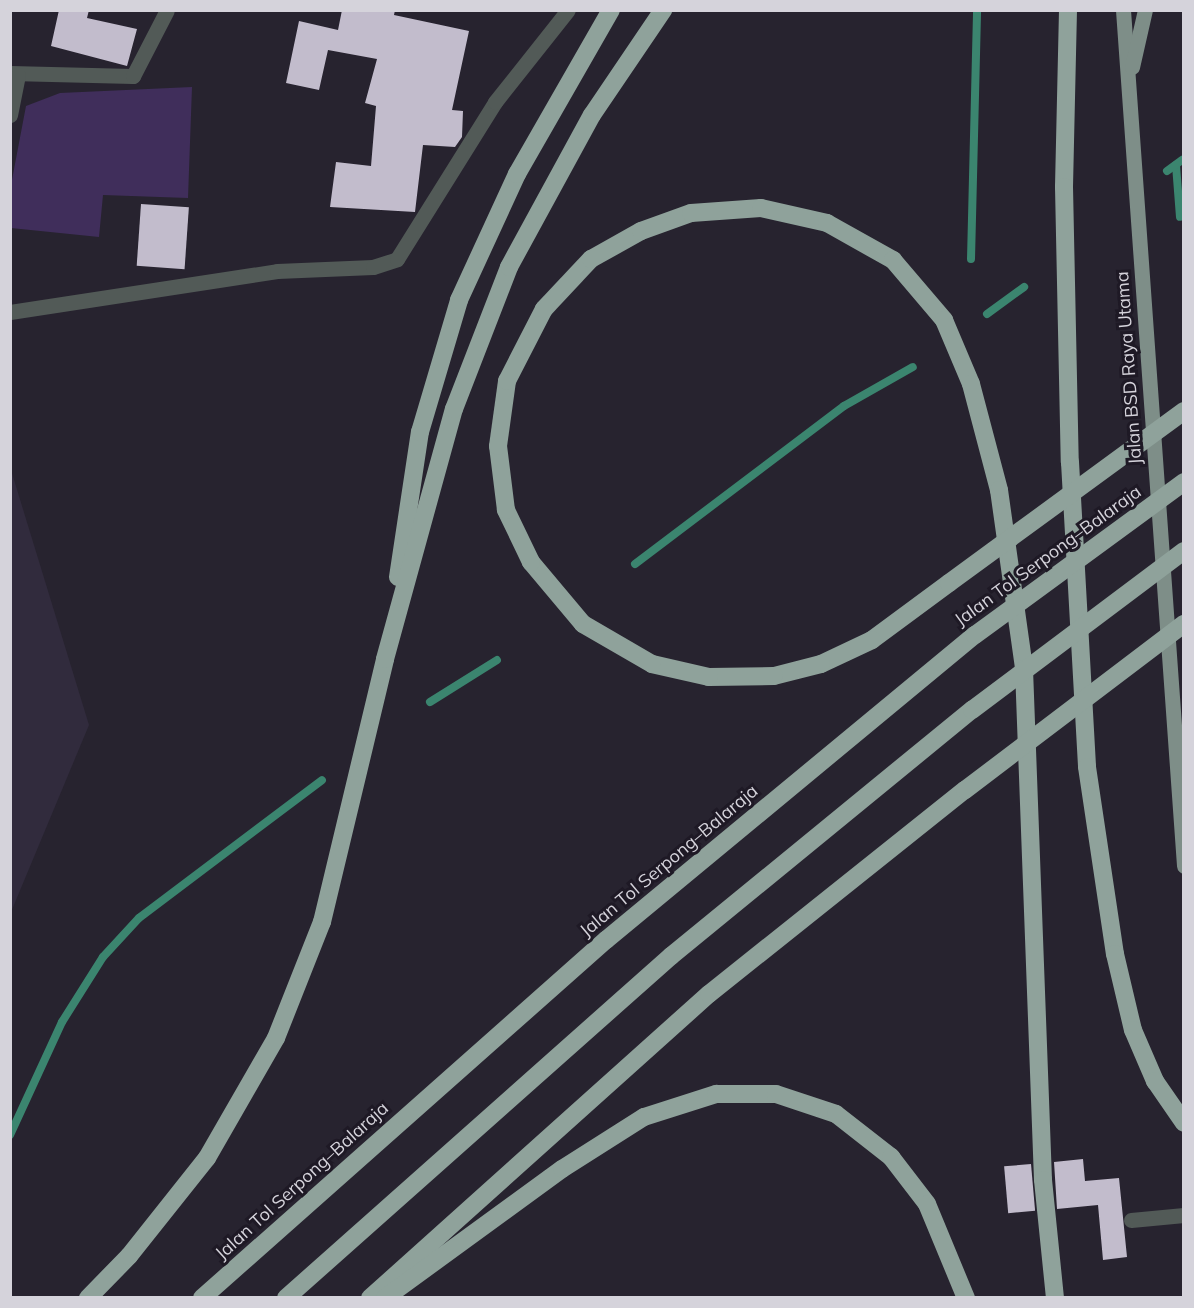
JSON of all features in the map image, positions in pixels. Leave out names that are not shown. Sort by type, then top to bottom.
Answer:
[{"type":"highway","points":[[386,659],[420,432],[459,300],[517,174],[611,10]]},
{"type":"highway","points":[[88,1298],[129,1256],[207,1158],[276,1038],[322,922],[386,659],[454,409],[509,267],[592,115],[663,10]]},
{"type":"highway","points":[[1068,10],[1064,187],[1070,462],[1087,767],[1115,954],[1133,1030],[1155,1081],[1184,1123]]},
{"type":"highway","points":[[1055,1298],[1043,1180],[1024,669],[999,490],[971,384],[944,320],[893,260],[827,224],[761,208],[691,213],[641,231],[591,259],[544,309],[507,381],[498,446],[506,510],[531,562],[583,624],[652,664],[709,677],[774,676],[821,664],[872,640],[949,583],[1184,411]]},
{"type":"highway","name":"Jalan Tol Serpong–Balaraja","points":[[202,1298],[606,940],[975,635],[1184,482]]},
{"type":"highway","points":[[286,1298],[671,956],[972,710],[1184,551]]},
{"type":"highway","points":[[370,1298],[709,994],[965,789],[1184,624]]},
{"type":"highway","points":[[385,1298],[562,1169],[644,1117],[716,1094],[776,1094],[836,1114],[891,1157],[927,1204],[966,1298]]},
{"type":"main road","name":"Jalan BSD Raya Utama","points":[[1123,10],[1184,866]]},
{"type":"main road","points":[[1129,78],[1145,10]]},
{"type":"main road","points":[[1167,638],[1174,661],[1184,670]]},
{"type":"street","points":[[10,115],[14,74],[133,76],[167,10]]},
{"type":"street","points":[[10,312],[277,271],[373,267],[397,259],[495,102],[568,10]]},
{"type":"street","points":[[1131,1220],[1184,1215]]},
{"type":"shaded area","points":[[192,87],[188,198],[103,195],[99,237],[11,228],[11,185],[26,106],[60,93]]},
{"type":"shaded area","points":[[11,470],[89,725],[10,912]]},
{"type":"building","points":[[59,10],[89,10],[87,18],[137,29],[127,66],[51,46]]},
{"type":"building","points":[[342,10],[395,10],[394,15],[469,31],[452,110],[463,111],[462,137],[455,147],[423,145],[415,212],[330,207],[336,162],[371,166],[376,106],[365,103],[377,59],[328,50],[319,90],[286,83],[299,21],[338,30]]},
{"type":"building","points":[[141,204],[189,207],[185,269],[137,266]]},
{"type":"building","points":[[1083,1159],[1085,1181],[1119,1178],[1127,1257],[1103,1260],[1098,1205],[1057,1209],[1054,1162]]},
{"type":"building","points":[[1031,1164],[1035,1211],[1008,1213],[1004,1166]]},
{"type":"waterway","points":[[971,259],[977,10]]},
{"type":"waterway","points":[[1167,171],[1182,160]]},
{"type":"waterway","points":[[1176,165],[1180,217]]},
{"type":"waterway","points":[[987,314],[1024,287]]},
{"type":"waterway","points":[[635,564],[844,406],[913,367]]},
{"type":"waterway","points":[[430,702],[497,660]]},
{"type":"waterway","points":[[10,1135],[62,1022],[103,957],[139,918],[322,780]]}]
